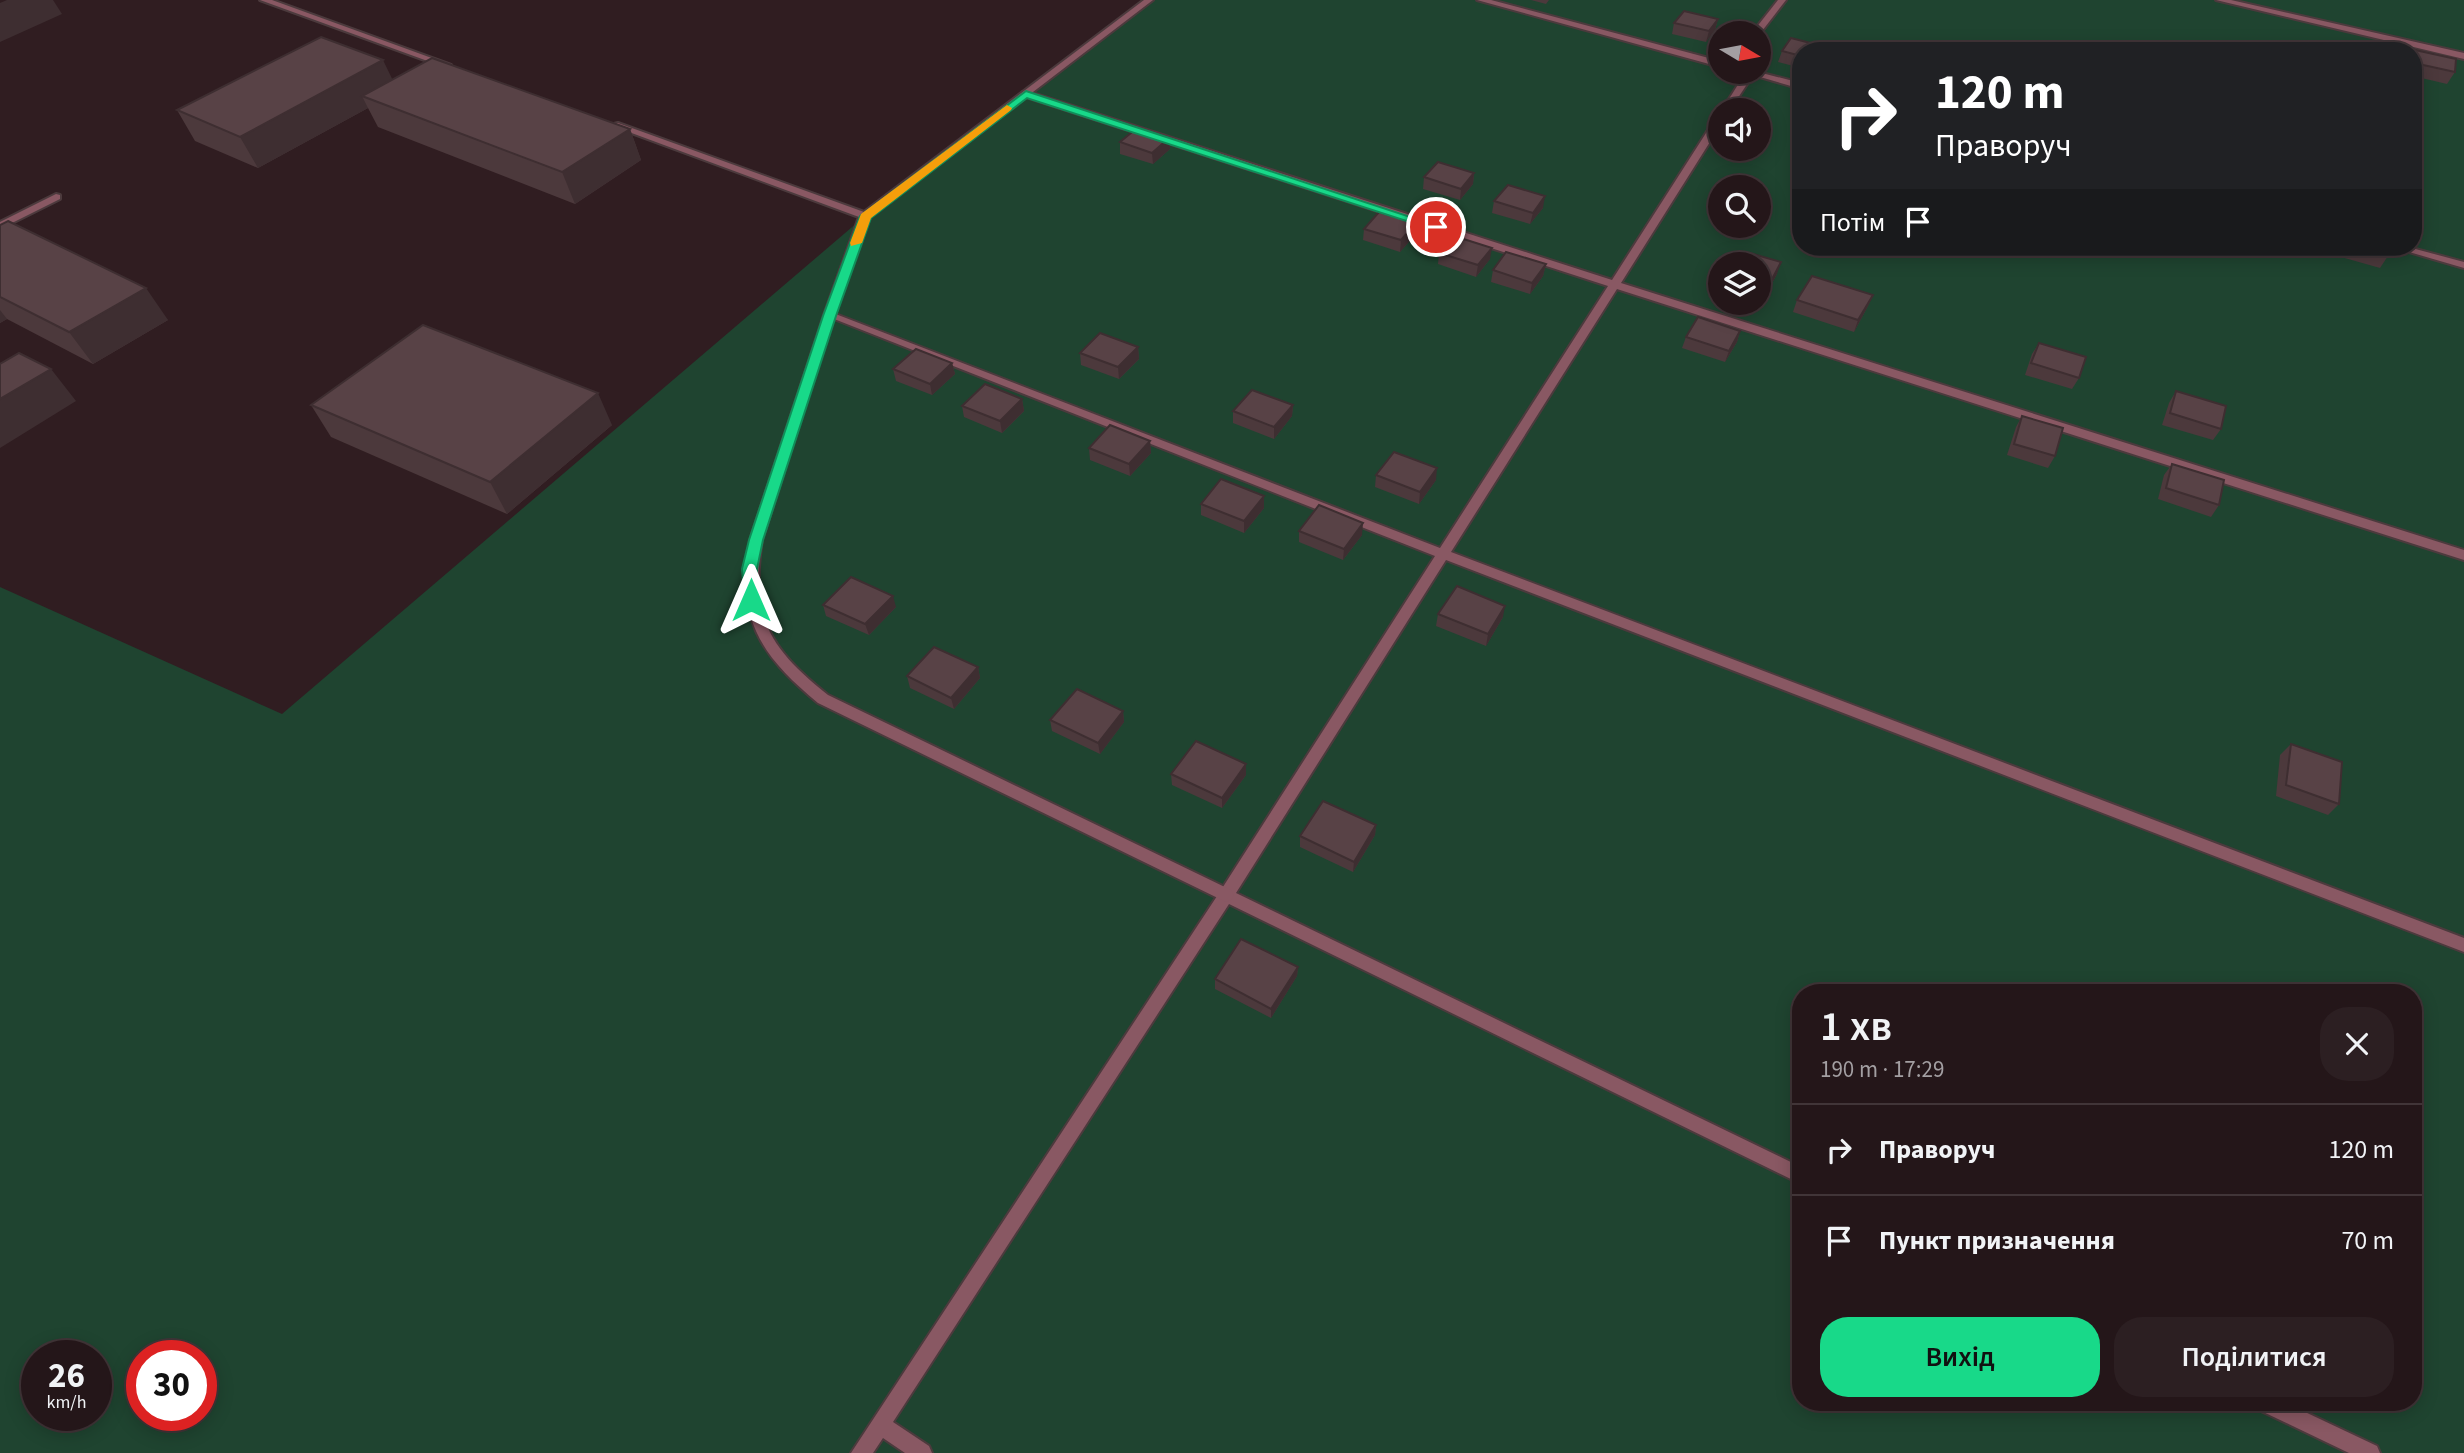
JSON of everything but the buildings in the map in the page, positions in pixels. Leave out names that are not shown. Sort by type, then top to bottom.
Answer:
[{"type":"street","points":[[264,0],[455,68]]},
{"type":"street","points":[[1149,0],[865,216],[756,540],[749,569],[751,600],[759,629],[798,680],[823,699],[1792,1171]]},
{"type":"street","points":[[1481,0],[1708,62]]},
{"type":"street","points":[[1765,21],[1782,0]]},
{"type":"street","points":[[2220,0],[2403,42]]},
{"type":"street","points":[[2422,46],[2464,56]]},
{"type":"street","points":[[1771,78],[1792,84]]},
{"type":"street","points":[[1026,94],[2464,555]]},
{"type":"street","points":[[608,123],[865,216]]},
{"type":"street","points":[[861,1453],[1226,895],[1708,138]]},
{"type":"street","points":[[0,226],[57,197]]},
{"type":"street","points":[[2422,254],[2464,265]]},
{"type":"street","points":[[830,316],[2464,945]]},
{"type":"street","points":[[2283,1411],[2370,1453]]},
{"type":"street","points":[[880,1425],[922,1453]]},
{"type":"green space","points":[[1149,0],[2464,0],[2464,1453],[0,1453],[0,587],[282,714],[865,216]]},
{"type":"slow traffic","points":[[856,243],[865,216],[1007,108]]},
{"type":"route","points":[[751,600],[749,569],[756,540],[865,216],[1026,94],[1436,227]]}]
